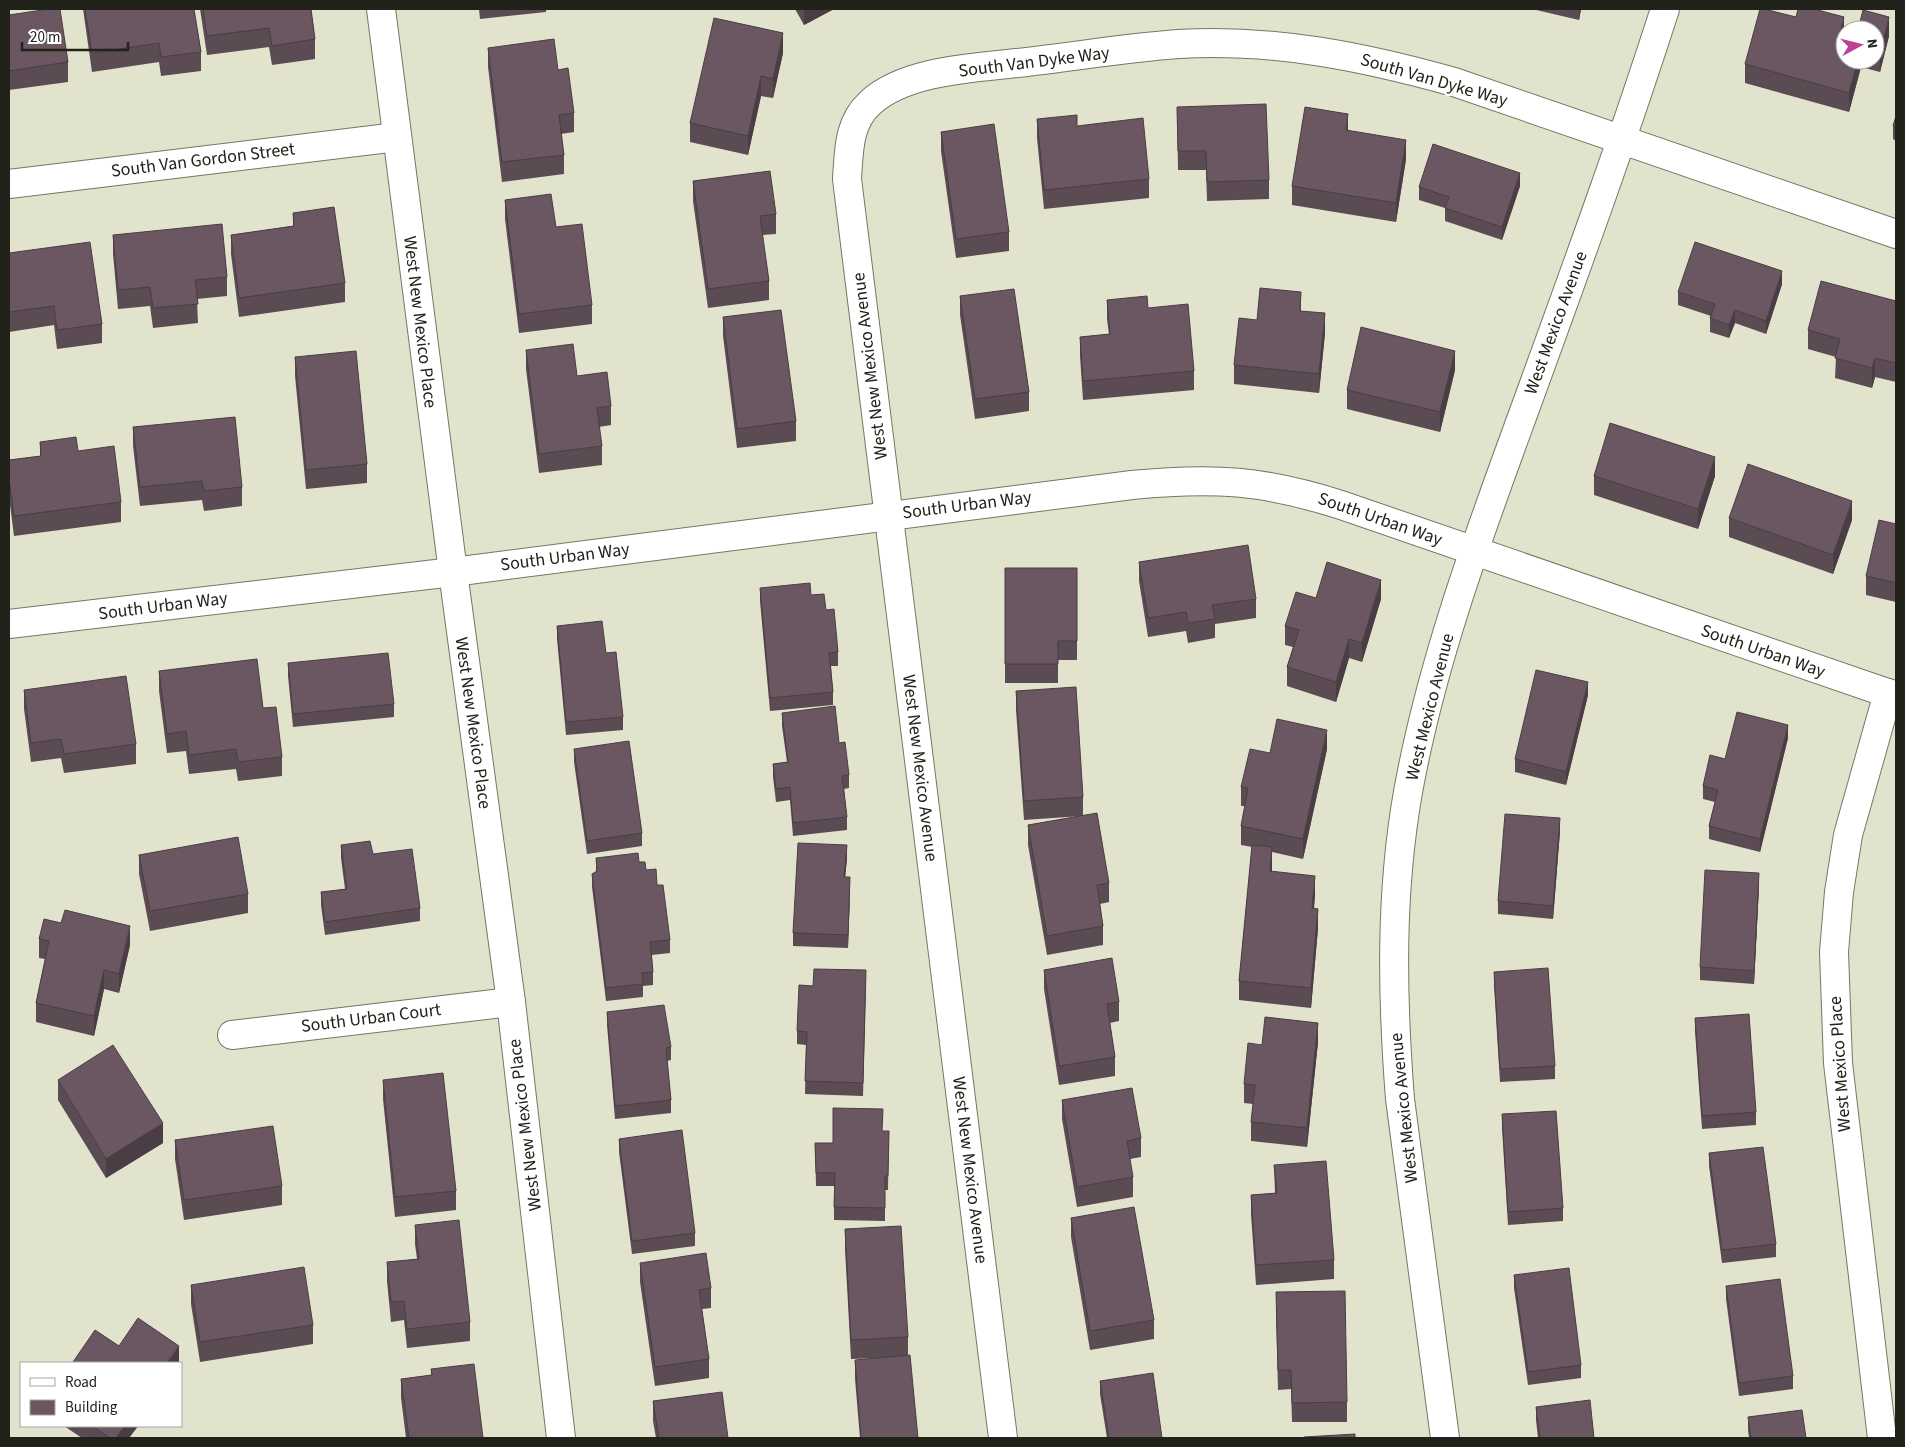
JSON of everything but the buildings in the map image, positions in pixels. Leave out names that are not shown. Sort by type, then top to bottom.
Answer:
[{"type":"street","name":"West New Mexico Place","points":[[381,9],[452,572],[511,1002],[561,1438]]},
{"type":"street","name":"West Mexico Avenue","points":[[1445,1438],[1400,1099],[1393,983],[1394,920],[1408,794],[1422,728],[1473,551],[1623,141],[1665,9]]},
{"type":"street","name":"South Van Dyke Way","points":[[870,103],[891,87],[913,78],[992,66],[1178,44],[1224,44],[1310,50],[1396,65],[1454,82],[1896,234]]},
{"type":"street","name":"West New Mexico Avenue","points":[[870,103],[855,121],[849,148],[847,179],[1003,1438]]},
{"type":"street","name":"South Van Gordon Street","points":[[9,184],[397,137]]},
{"type":"street","name":"South Urban Way","points":[[9,624],[452,572],[1132,485],[1182,480],[1222,480],[1258,483],[1299,492],[1892,695]]},
{"type":"street","name":"West Mexico Place","points":[[1882,1438],[1838,1063],[1834,952],[1839,892],[1848,835],[1892,695]]},
{"type":"street","name":"South Urban Court","points":[[232,1035],[511,1002]]}]
